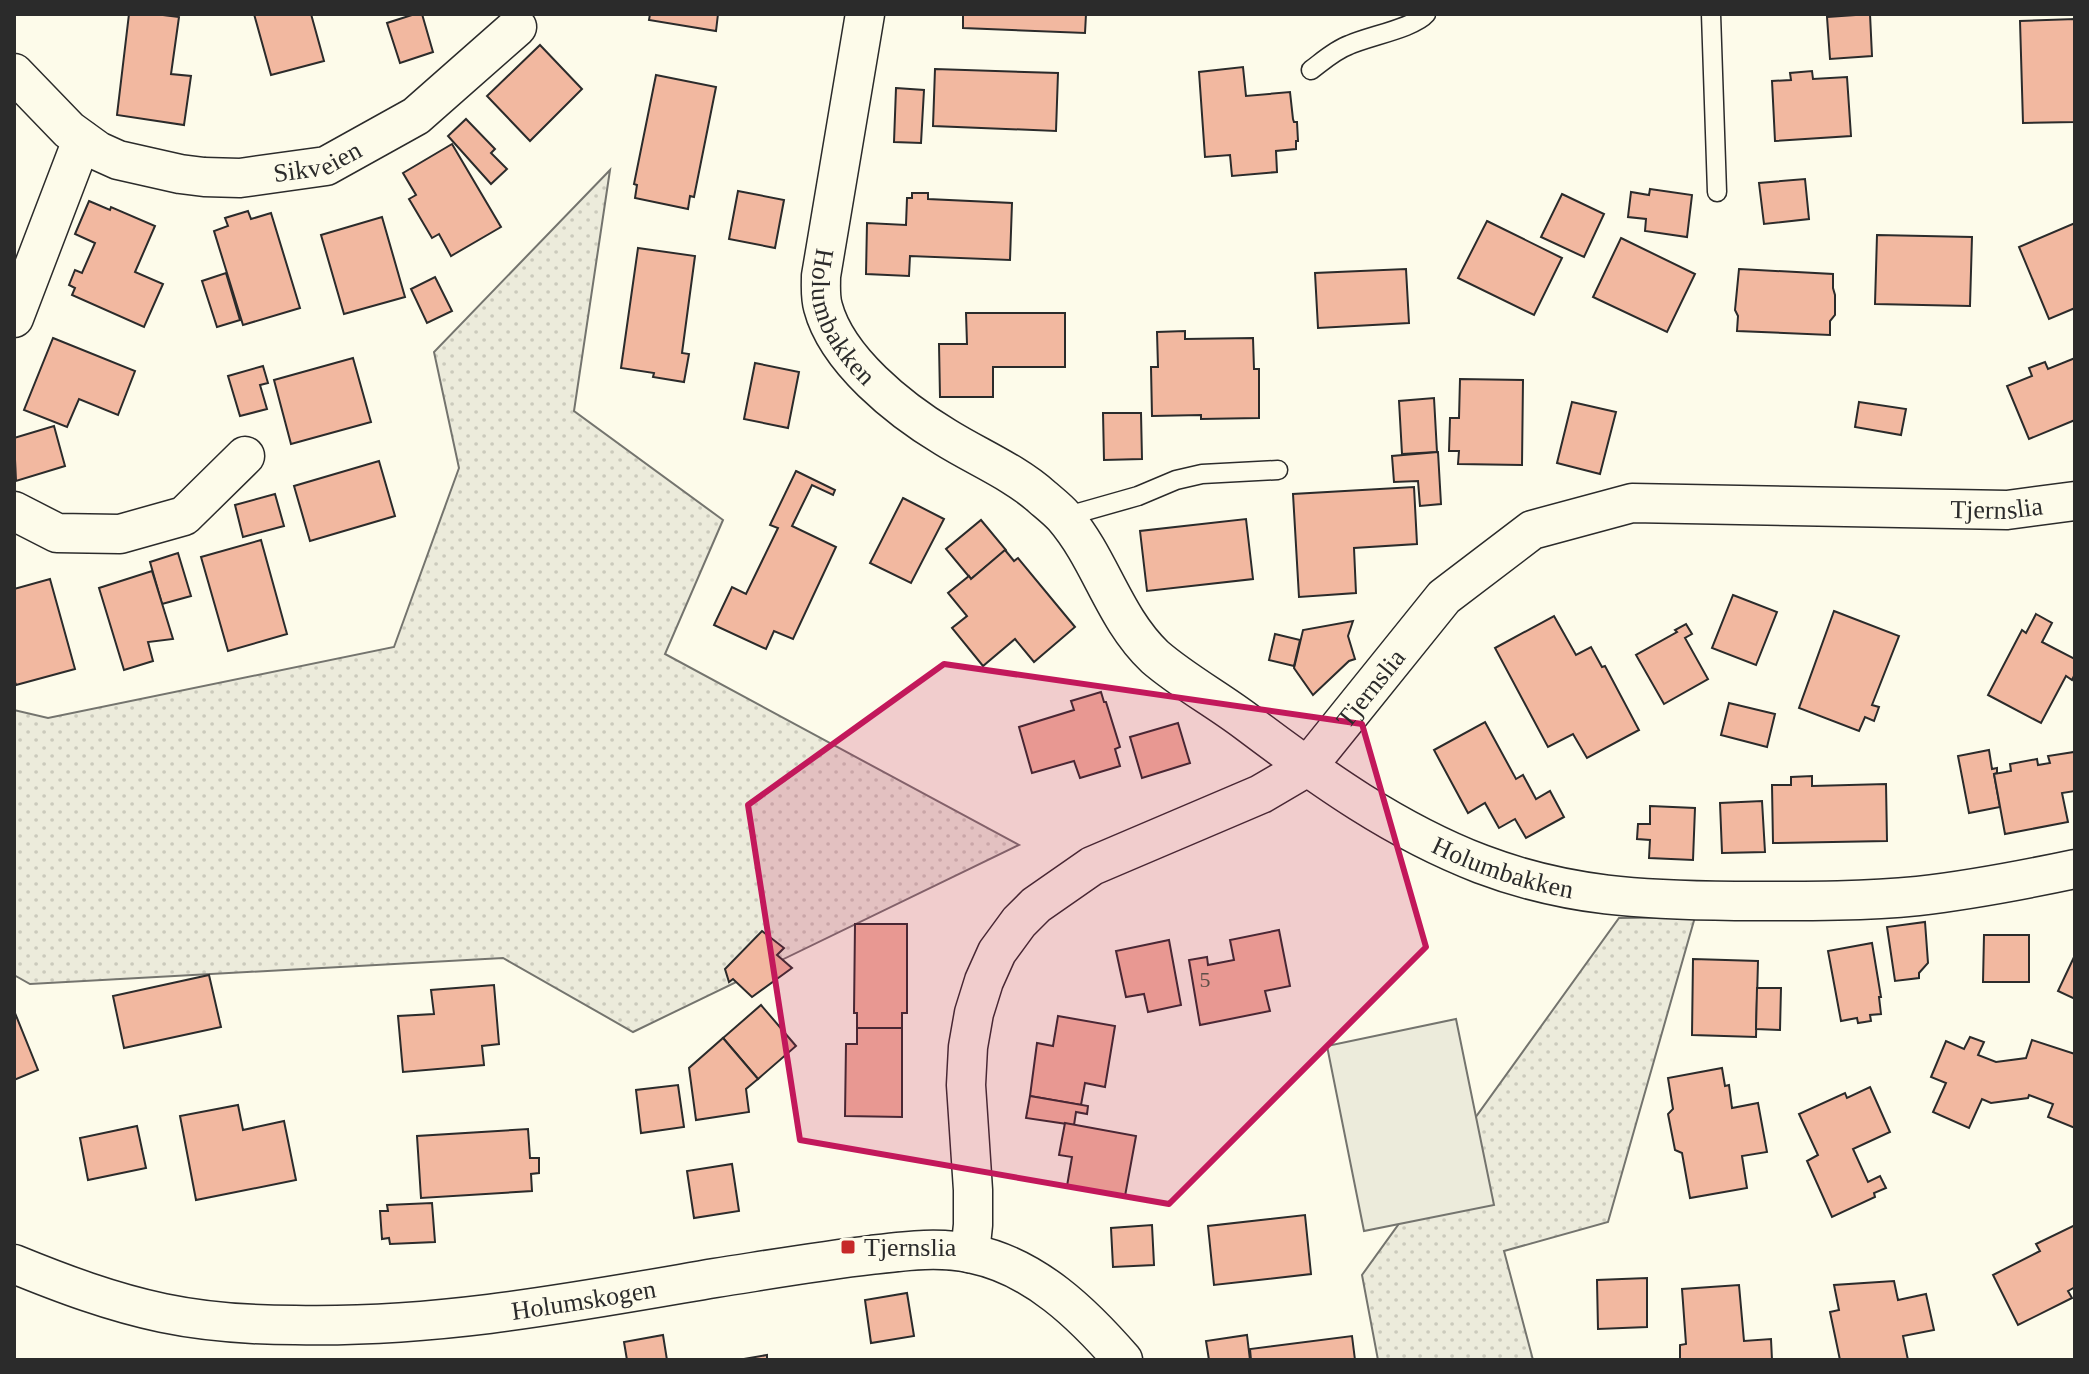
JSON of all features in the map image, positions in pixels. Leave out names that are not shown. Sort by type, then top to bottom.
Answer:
[{"type":"street","name":"Holumbakken","points":[[865,14],[821,276],[822,305],[831,328],[848,355],[899,406],[941,435],[1039,493],[1064,517],[1127,624],[1153,654],[1182,679],[1374,812],[1480,864],[1543,884],[1591,894],[1684,900],[1857,900],[1918,896],[2075,869]]},
{"type":"street","name":"Sikveien","points":[[14,73],[69,130],[118,160],[180,174],[240,178],[326,166],[416,116],[517,27]]},
{"type":"street","points":[[14,318],[82,140]]},
{"type":"street","points":[[14,511],[57,533],[120,534],[184,516],[245,456]]},
{"type":"street","name":"Tjernslia","points":[[970,1253],[973,1190],[966,1085],[968,1047],[984,981],[997,952],[1019,922],[1036,905],[1092,866],[1261,794],[1307,767],[1444,597],[1532,530],[1632,503],[2007,510],[2075,501]]},
{"type":"street","name":"Holumskogen","points":[[14,1264],[110,1300],[164,1313],[272,1325],[341,1326],[438,1320],[581,1302],[845,1258],[922,1250],[970,1253],[1014,1267],[1037,1280],[1100,1334],[1123,1360]]},
{"type":"lane","points":[[1311,70],[1345,46],[1419,22],[1426,14]]},
{"type":"lane","points":[[1711,14],[1717,192]]},
{"type":"lane","points":[[1064,517],[1138,496],[1176,480],[1214,473],[1278,470]]},
{"type":"highlighted area","points":[[944,664],[1362,724],[1426,947],[1169,1204],[800,1140],[748,805]]},
{"type":"shaded area","points":[[610,170],[574,411],[723,520],[665,654],[1019,845],[633,1032],[503,958],[30,984],[14,975],[14,710],[48,718],[394,647],[459,468],[434,352]]},
{"type":"shaded area","points":[[1695,917],[1608,1222],[1504,1251],[1533,1360],[1378,1360],[1362,1275],[1619,918]]},
{"type":"shaded area","points":[[1456,1019],[1494,1205],[1364,1231],[1327,1046]]},
{"type":"building","points":[[129,14],[179,17],[171,74],[191,76],[184,125],[117,115]]},
{"type":"building","points":[[254,14],[311,14],[324,61],[271,75]]},
{"type":"building","points":[[422,14],[433,52],[400,63],[387,23]]},
{"type":"building","points":[[650,14],[718,14],[716,31],[649,20]]},
{"type":"building","points":[[963,14],[1086,14],[1085,33],[963,28]]},
{"type":"building","points":[[1870,14],[1872,56],[1830,59],[1827,17]]},
{"type":"building","points":[[2075,19],[2075,122],[2023,123],[2020,21]]},
{"type":"building","points":[[540,45],[582,89],[530,141],[487,96]]},
{"type":"building","points":[[1243,67],[1246,96],[1290,92],[1298,141],[1296,149],[1276,151],[1277,172],[1232,176],[1230,155],[1205,157],[1199,72]]},
{"type":"building","points":[[935,69],[1058,73],[1056,131],[933,126]]},
{"type":"building","points":[[1812,71],[1813,79],[1847,77],[1851,136],[1775,141],[1772,81],[1791,80],[1790,73]]},
{"type":"building","points":[[656,75],[716,87],[694,197],[690,196],[688,209],[635,198],[637,185],[634,184]]},
{"type":"building","points":[[896,88],[924,90],[921,143],[894,142]]},
{"type":"building","points":[[466,119],[495,149],[491,153],[507,169],[491,184],[448,136]]},
{"type":"building","points":[[452,144],[501,227],[451,256],[439,234],[432,238],[409,199],[416,195],[403,173]]},
{"type":"building","points":[[1805,179],[1809,219],[1764,224],[1759,183]]},
{"type":"building","points":[[1650,189],[1692,195],[1687,237],[1645,231],[1646,219],[1628,217],[1631,192],[1649,195]]},
{"type":"building","points":[[738,191],[784,200],[775,248],[729,239]]},
{"type":"building","points":[[912,193],[928,193],[928,199],[1012,203],[1010,260],[910,256],[909,276],[866,274],[867,223],[906,225],[907,198],[912,198]]},
{"type":"building","points":[[1562,194],[1604,214],[1584,257],[1541,237]]},
{"type":"building","points":[[89,201],[155,226],[135,272],[163,284],[144,327],[72,295],[75,288],[69,285],[75,270],[82,273],[95,243],[75,234]]},
{"type":"building","points":[[248,211],[251,219],[271,213],[300,308],[243,325],[214,231],[228,226],[225,218]]},
{"type":"building","points":[[382,217],[405,297],[344,314],[321,235]]},
{"type":"building","points":[[1487,221],[1562,258],[1534,315],[1458,278]]},
{"type":"building","points":[[2075,223],[2075,308],[2049,319],[2019,247]]},
{"type":"building","points":[[1877,235],[1972,237],[1970,306],[1875,304]]},
{"type":"building","points":[[1621,238],[1695,274],[1667,332],[1593,297]]},
{"type":"building","points":[[638,248],[695,256],[682,353],[689,354],[684,382],[621,368]]},
{"type":"building","points":[[1406,269],[1409,323],[1318,328],[1315,273]]},
{"type":"building","points":[[1739,269],[1833,274],[1835,315],[1830,321],[1830,335],[1737,331],[1738,316],[1735,310]]},
{"type":"building","points":[[226,273],[240,320],[217,327],[202,281]]},
{"type":"building","points":[[435,277],[452,311],[427,323],[411,289]]},
{"type":"building","points":[[966,313],[1065,313],[1065,367],[993,367],[993,397],[940,397],[939,344],[967,344]]},
{"type":"building","points":[[1185,331],[1185,339],[1253,338],[1254,369],[1259,369],[1259,418],[1152,416],[1151,367],[1158,367],[1157,332]]},
{"type":"building","points":[[53,338],[135,371],[118,415],[79,399],[67,427],[24,410]]},
{"type":"building","points":[[353,358],[371,422],[291,444],[274,380]]},
{"type":"building","points":[[2075,358],[2075,420],[2029,439],[2007,386],[2032,376],[2029,368],[2045,362],[2048,369]]},
{"type":"building","points":[[755,363],[799,372],[788,428],[744,419]]},
{"type":"building","points":[[263,366],[268,383],[260,385],[267,409],[240,416],[228,376]]},
{"type":"building","points":[[1460,379],[1523,380],[1522,465],[1458,464],[1459,451],[1449,451],[1450,418],[1459,418]]},
{"type":"building","points":[[1434,398],[1437,452],[1402,454],[1399,401]]},
{"type":"building","points":[[1572,402],[1616,412],[1600,474],[1557,463]]},
{"type":"building","points":[[1859,402],[1906,409],[1901,435],[1855,427]]},
{"type":"building","points":[[1103,413],[1141,413],[1142,459],[1104,460]]},
{"type":"building","points":[[54,426],[65,466],[16,481],[14,438]]},
{"type":"building","points":[[1438,452],[1441,504],[1420,506],[1418,481],[1394,482],[1392,456]]},
{"type":"building","points":[[379,461],[395,516],[310,541],[294,486]]},
{"type":"building","points":[[796,471],[835,490],[833,495],[812,485],[792,526],[836,547],[793,639],[774,631],[766,649],[714,625],[732,587],[746,594],[778,528],[770,525]]},
{"type":"building","points":[[1414,487],[1417,544],[1354,548],[1356,593],[1299,597],[1293,494]]},
{"type":"building","points":[[275,494],[284,526],[243,537],[235,505]]},
{"type":"building","points":[[903,498],[944,519],[911,583],[870,563]]},
{"type":"building","points":[[1246,519],[1253,579],[1147,591],[1140,531]]},
{"type":"building","points":[[981,520],[1006,550],[971,579],[946,549]]},
{"type":"building","points":[[261,540],[287,634],[228,651],[201,557]]},
{"type":"building","points":[[1005,550],[1014,561],[1018,558],[1075,627],[1034,662],[1015,639],[983,666],[952,628],[967,616],[948,593],[969,576],[971,579]]},
{"type":"building","points":[[178,553],[191,596],[162,604],[150,562]]},
{"type":"building","points":[[152,571],[173,639],[148,642],[153,661],[124,670],[99,588]]},
{"type":"building","points":[[50,579],[75,669],[16,685],[14,589]]},
{"type":"building","points":[[1733,595],[1777,612],[1756,665],[1712,648]]},
{"type":"building","points":[[1834,611],[1899,636],[1872,705],[1879,707],[1874,721],[1865,717],[1859,731],[1799,708]]},
{"type":"building","points":[[2036,614],[2052,623],[2042,642],[2075,659],[2072,680],[2066,676],[2041,723],[1988,695],[2022,630],[2026,633]]},
{"type":"building","points":[[1554,616],[1576,655],[1591,647],[1602,667],[1605,666],[1639,730],[1587,758],[1573,734],[1548,747],[1495,648]]},
{"type":"building","points":[[1353,621],[1348,636],[1355,659],[1313,695],[1294,668],[1303,630]]},
{"type":"building","points":[[1686,624],[1692,634],[1685,638],[1708,679],[1664,704],[1636,655]]},
{"type":"building","points":[[1275,634],[1300,640],[1294,666],[1269,660]]},
{"type":"building","points":[[1101,692],[1120,747],[1115,749],[1120,766],[1080,778],[1074,761],[1032,773],[1019,727],[1074,710],[1071,701]]},
{"type":"building","points":[[1729,703],[1775,714],[1767,747],[1721,735]]},
{"type":"building","points":[[1485,722],[1516,779],[1523,775],[1536,799],[1550,791],[1564,817],[1526,838],[1515,819],[1499,828],[1485,803],[1468,813],[1434,750]]},
{"type":"building","points":[[1178,723],[1190,763],[1142,778],[1130,737]]},
{"type":"building","points":[[1989,750],[1992,769],[1997,768],[1994,774],[2000,807],[1969,813],[1958,756]]},
{"type":"building","points":[[2074,752],[2075,791],[2062,793],[2068,822],[2005,834],[1994,774],[2011,771],[2010,764],[2037,759],[2038,765],[2050,763],[2048,756]]},
{"type":"building","points":[[1812,776],[1812,786],[1886,784],[1887,841],[1773,843],[1772,785],[1791,785],[1791,777]]},
{"type":"building","points":[[1762,801],[1765,852],[1722,853],[1720,803]]},
{"type":"building","points":[[1650,806],[1695,808],[1693,860],[1649,858],[1650,840],[1637,839],[1638,824],[1650,824]]},
{"type":"building","points":[[1925,922],[1928,963],[1919,973],[1919,978],[1895,981],[1887,927]]},
{"type":"building","points":[[855,924],[907,924],[907,1013],[902,1013],[902,1028],[857,1028],[857,1013],[854,1013]]},
{"type":"building","points":[[1279,930],[1290,986],[1265,991],[1270,1011],[1200,1025],[1189,960],[1207,957],[1208,965],[1234,960],[1230,940]]},
{"type":"building","points":[[762,931],[784,948],[777,955],[792,968],[752,997],[733,979],[729,982],[725,969]]},
{"type":"building","points":[[1984,935],[2029,935],[2029,982],[1983,982]]},
{"type":"building","points":[[1169,940],[1181,1005],[1148,1012],[1144,994],[1126,997],[1116,951]]},
{"type":"building","points":[[1872,943],[1881,1014],[1870,1015],[1871,1021],[1858,1023],[1857,1018],[1841,1021],[1828,951]]},
{"type":"building","points":[[2075,955],[2075,999],[2058,991]]},
{"type":"building","points":[[1693,959],[1758,961],[1756,1037],[1692,1035]]},
{"type":"building","points":[[209,975],[221,1027],[124,1048],[113,996]]},
{"type":"building","points":[[494,985],[499,1044],[482,1046],[484,1065],[403,1072],[398,1016],[434,1014],[431,990]]},
{"type":"building","points":[[1757,988],[1781,988],[1780,1030],[1756,1029]]},
{"type":"building","points":[[761,1005],[796,1046],[758,1079],[723,1038]]},
{"type":"building","points":[[14,1014],[38,1070],[14,1080]]},
{"type":"building","points":[[1058,1016],[1115,1026],[1105,1087],[1085,1083],[1081,1105],[1030,1096],[1037,1043],[1053,1046]]},
{"type":"building","points":[[857,1028],[902,1028],[902,1117],[845,1116],[846,1044],[857,1044]]},
{"type":"building","points":[[1970,1037],[1984,1042],[1978,1055],[1996,1062],[2026,1058],[2032,1040],[2075,1054],[2075,1128],[2048,1117],[2053,1104],[2029,1095],[2028,1098],[1991,1103],[1982,1099],[1969,1128],[1933,1112],[1946,1083],[1931,1077],[1946,1041],[1964,1049]]},
{"type":"building","points":[[723,1038],[758,1079],[746,1089],[749,1112],[696,1120],[689,1068]]},
{"type":"building","points":[[1722,1068],[1725,1086],[1729,1085],[1732,1108],[1758,1103],[1767,1152],[1742,1156],[1747,1188],[1690,1198],[1682,1153],[1675,1150],[1668,1114],[1673,1109],[1668,1078]]},
{"type":"building","points":[[678,1085],[684,1127],[641,1133],[636,1090]]},
{"type":"building","points":[[1870,1087],[1890,1132],[1853,1149],[1868,1182],[1880,1176],[1886,1188],[1874,1193],[1875,1197],[1832,1217],[1807,1161],[1818,1155],[1799,1114],[1845,1093],[1847,1098]]},
{"type":"building","points":[[1030,1096],[1088,1106],[1087,1114],[1076,1112],[1074,1125],[1026,1118]]},
{"type":"building","points":[[238,1105],[243,1130],[284,1121],[296,1180],[196,1200],[180,1116]]},
{"type":"building","points":[[1065,1123],[1136,1136],[1125,1196],[1067,1186],[1072,1157],[1059,1155]]},
{"type":"building","points":[[137,1126],[146,1168],[88,1180],[80,1138]]},
{"type":"building","points":[[528,1129],[530,1158],[539,1158],[539,1173],[531,1174],[532,1191],[421,1198],[417,1136]]},
{"type":"building","points":[[732,1164],[739,1211],[694,1218],[687,1171]]},
{"type":"building","points":[[432,1203],[435,1242],[390,1244],[389,1238],[382,1239],[380,1211],[388,1211],[387,1205]]},
{"type":"building","points":[[1305,1215],[1311,1274],[1214,1285],[1208,1226]]},
{"type":"building","points":[[1152,1225],[1154,1265],[1113,1267],[1111,1228]]},
{"type":"building","points":[[2075,1225],[2075,1287],[2068,1291],[2072,1298],[2018,1325],[1993,1275],[2040,1251],[2036,1244]]},
{"type":"building","points":[[1647,1278],[1647,1327],[1598,1329],[1597,1280]]},
{"type":"building","points":[[1894,1281],[1898,1300],[1926,1294],[1934,1330],[1903,1336],[1908,1360],[1840,1360],[1830,1312],[1839,1310],[1834,1285]]},
{"type":"building","points":[[1739,1285],[1744,1341],[1771,1339],[1772,1360],[1680,1360],[1680,1345],[1686,1344],[1682,1289]]},
{"type":"building","points":[[907,1293],[914,1336],[871,1343],[865,1300]]},
{"type":"building","points":[[663,1335],[667,1360],[627,1360],[624,1342]]},
{"type":"building","points":[[1247,1335],[1250,1360],[1209,1360],[1206,1341]]},
{"type":"building","points":[[1352,1336],[1355,1360],[1251,1360],[1250,1349]]},
{"type":"building","points":[[767,1355],[767,1360],[738,1360]]},
{"type":"place","name":"Tjernslia","points":[[848,1247]]}]
